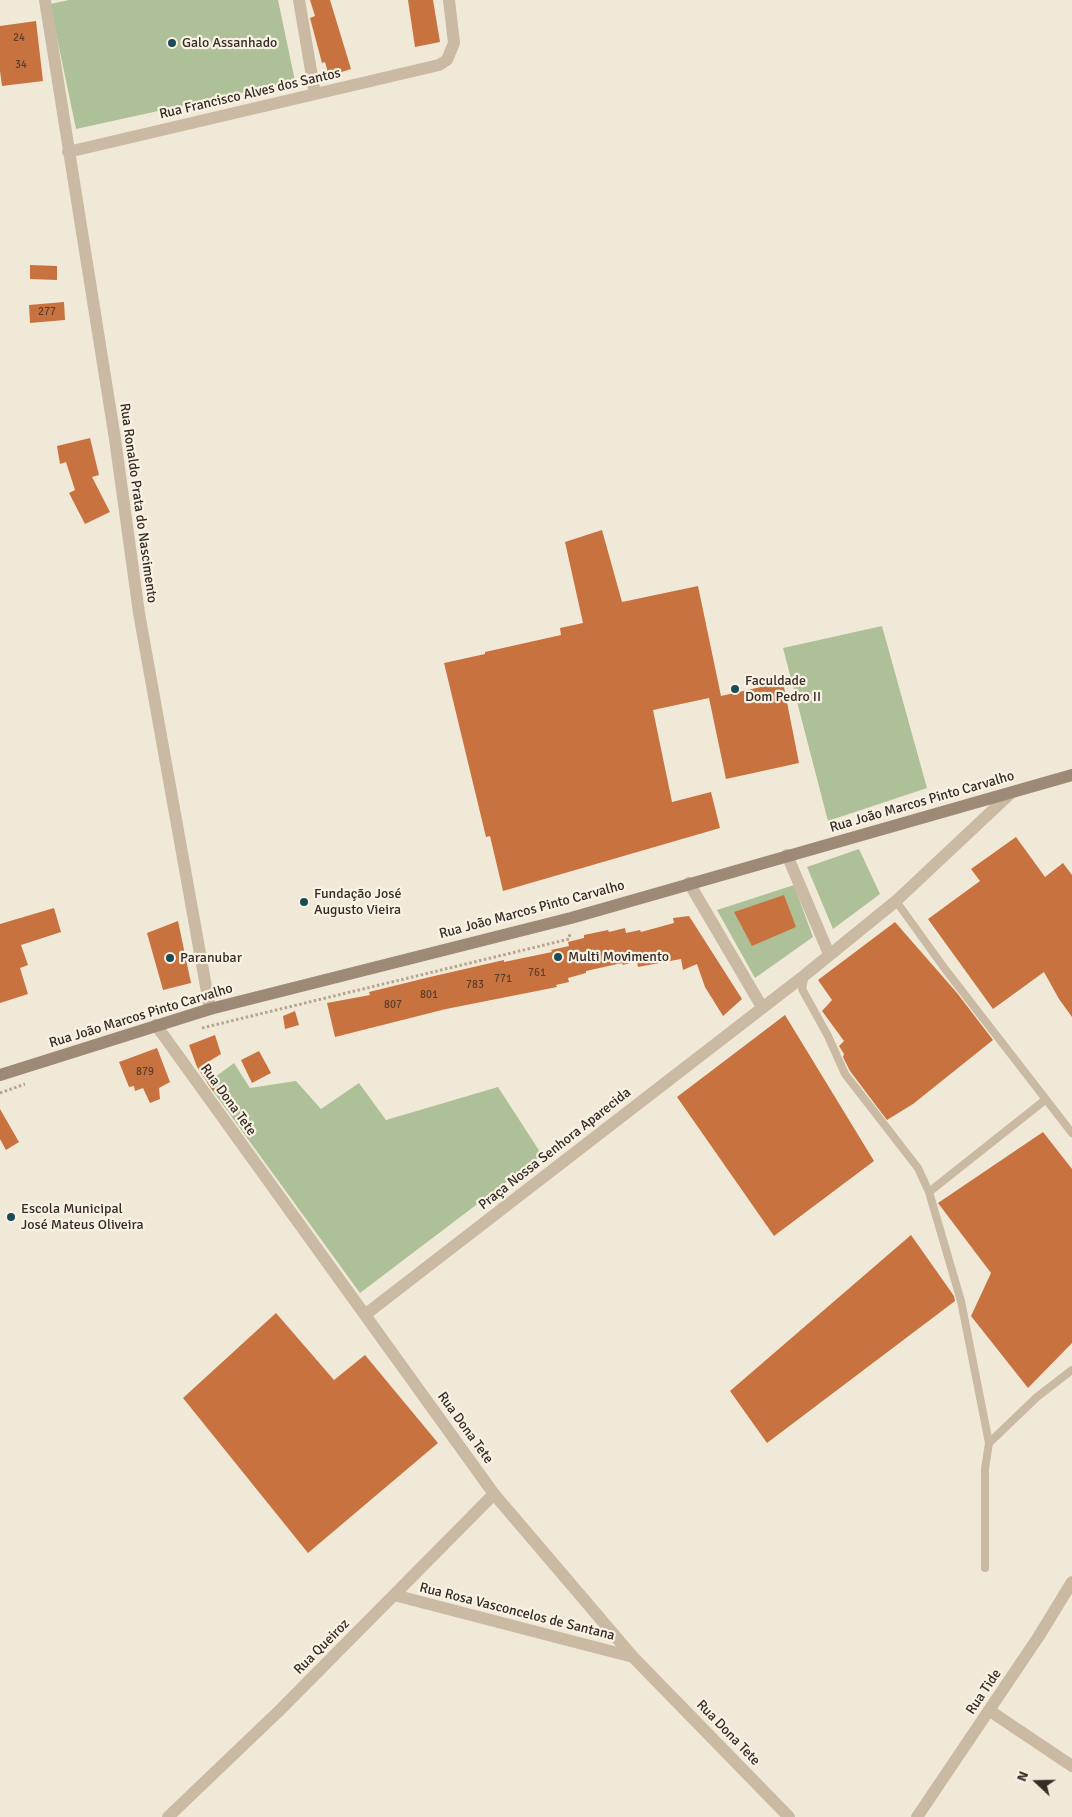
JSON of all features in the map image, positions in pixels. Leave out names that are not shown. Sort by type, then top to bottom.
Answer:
[{"type":"main road","name":"Rua João Marcos Pinto Carvalho","points":[[0,1076],[210,1009],[570,918],[1072,775]]},
{"type":"street","points":[[299,0],[316,94]]},
{"type":"street","name":"Rua Francisco Alves dos Santos","points":[[68,152],[439,65],[447,60],[454,43],[450,0]]},
{"type":"street","name":"Rua Ronaldo Prata do Nascimento","points":[[48,1],[68,152],[115,440],[139,613],[210,1009]]},
{"type":"street","name":"Praça Nossa Senhora Aparecida","points":[[366,1314],[804,975],[896,901],[1011,793]]},
{"type":"street","points":[[787,855],[830,954]]},
{"type":"street","points":[[688,883],[762,1007]]},
{"type":"street","name":"Rua Dona Tete","points":[[156,1025],[494,1494],[633,1657],[789,1817]]},
{"type":"street","name":"Rua Queiroz","points":[[168,1817],[273,1717],[494,1494]]},
{"type":"street","name":"Rua Tide","points":[[917,1817],[990,1711],[1072,1582]]},
{"type":"street","name":"Rua Rosa Vasconcelos de Santana","points":[[394,1596],[633,1657]]},
{"type":"street","points":[[990,1711],[1072,1766]]},
{"type":"lane","points":[[896,901],[945,969],[1072,1134]]},
{"type":"lane","points":[[804,975],[802,989],[828,1036],[845,1074],[918,1168],[929,1192],[961,1301],[989,1443],[985,1469],[985,1568]]},
{"type":"lane","points":[[929,1192],[1045,1100]]},
{"type":"lane","points":[[989,1443],[1037,1397],[1072,1370]]},
{"type":"path","points":[[193,1030],[569,939],[570,918]]},
{"type":"path","points":[[0,1093],[31,1082]]},
{"type":"green space","name":"Galo Assanhado","points":[[69,0],[278,0],[295,81],[76,129],[50,4]]},
{"type":"green space","points":[[882,626],[927,788],[828,821],[783,648]]},
{"type":"green space","points":[[859,849],[880,894],[833,929],[807,867]]},
{"type":"green space","points":[[794,885],[813,937],[755,978],[717,910]]},
{"type":"green space","points":[[234,1063],[250,1088],[296,1081],[321,1109],[359,1083],[386,1120],[498,1087],[542,1155],[360,1293],[207,1083]]},
{"type":"building","points":[[310,0],[330,0],[351,69],[329,76],[325,62],[322,63],[310,18],[315,16]]},
{"type":"building","points":[[408,0],[433,0],[440,42],[415,47]]},
{"type":"building","points":[[36,21],[43,81],[2,86],[0,26]]},
{"type":"building","points":[[30,265],[57,266],[57,280],[30,279]]},
{"type":"building","points":[[64,302],[65,320],[30,323],[29,305]]},
{"type":"building","points":[[90,438],[99,475],[92,477],[110,512],[85,524],[69,493],[75,490],[66,462],[60,464],[57,446]]},
{"type":"building","points":[[602,530],[622,602],[698,586],[721,696],[783,682],[799,763],[726,779],[709,698],[653,710],[672,802],[711,792],[720,828],[503,891],[490,836],[486,837],[444,663],[561,635],[560,628],[583,623],[565,542]]},
{"type":"building","points":[[1016,837],[1045,877],[1063,863],[1072,875],[1072,1017],[1059,999],[1044,972],[993,1009],[928,919],[980,881],[971,869]]},
{"type":"building","points":[[784,895],[796,927],[752,946],[734,912]]},
{"type":"building","points":[[54,908],[61,932],[21,945],[28,965],[20,968],[28,994],[0,1003],[0,924]]},
{"type":"building","points":[[689,916],[742,999],[723,1016],[705,987],[697,964],[683,970],[681,959],[638,967],[637,961],[586,971],[586,973],[568,978],[569,982],[556,985],[557,987],[446,1009],[335,1037],[327,1003],[370,995],[369,992],[504,960],[504,962],[552,952],[551,950],[569,946],[568,942],[584,938],[584,935],[625,928],[626,933],[640,930],[641,932],[674,923],[673,918]]},
{"type":"building","name":"Paranubar","points":[[178,921],[191,983],[163,990],[147,933]]},
{"type":"building","points":[[895,922],[957,993],[993,1040],[913,1104],[887,1120],[850,1071],[843,1057],[844,1054],[839,1046],[844,1041],[822,1011],[832,1000],[818,980]]},
{"type":"building","points":[[295,1011],[299,1025],[285,1029],[283,1016]]},
{"type":"building","points":[[785,1015],[874,1161],[774,1236],[677,1097]]},
{"type":"building","points":[[215,1035],[221,1054],[208,1062],[215,1090],[213,1091],[197,1067],[189,1045]]},
{"type":"building","points":[[157,1048],[170,1082],[159,1088],[160,1099],[150,1103],[143,1088],[135,1091],[134,1086],[129,1087],[119,1062]]},
{"type":"building","points":[[259,1051],[271,1073],[252,1083],[241,1060]]},
{"type":"building","points":[[0,1109],[19,1142],[6,1150],[0,1139]]},
{"type":"building","points":[[1043,1132],[1072,1169],[1072,1343],[1028,1388],[971,1316],[991,1273],[938,1203]]},
{"type":"building","points":[[911,1235],[954,1296],[955,1301],[767,1443],[730,1391]]},
{"type":"building","points":[[276,1313],[334,1380],[365,1355],[438,1443],[308,1553],[183,1398]]},
{"type":"place","name":"Galo Assanhado","points":[[172,43]]},
{"type":"place","name":"Faculdade Dom Pedro II","points":[[735,689]]},
{"type":"place","name":"Fundação José Augusto Vieira","points":[[304,902]]},
{"type":"place","name":"Multi Movimento","points":[[558,957]]},
{"type":"place","name":"Paranubar","points":[[170,958]]},
{"type":"place","name":"Escola Municipal José Mateus Oliveira","points":[[11,1217]]}]
